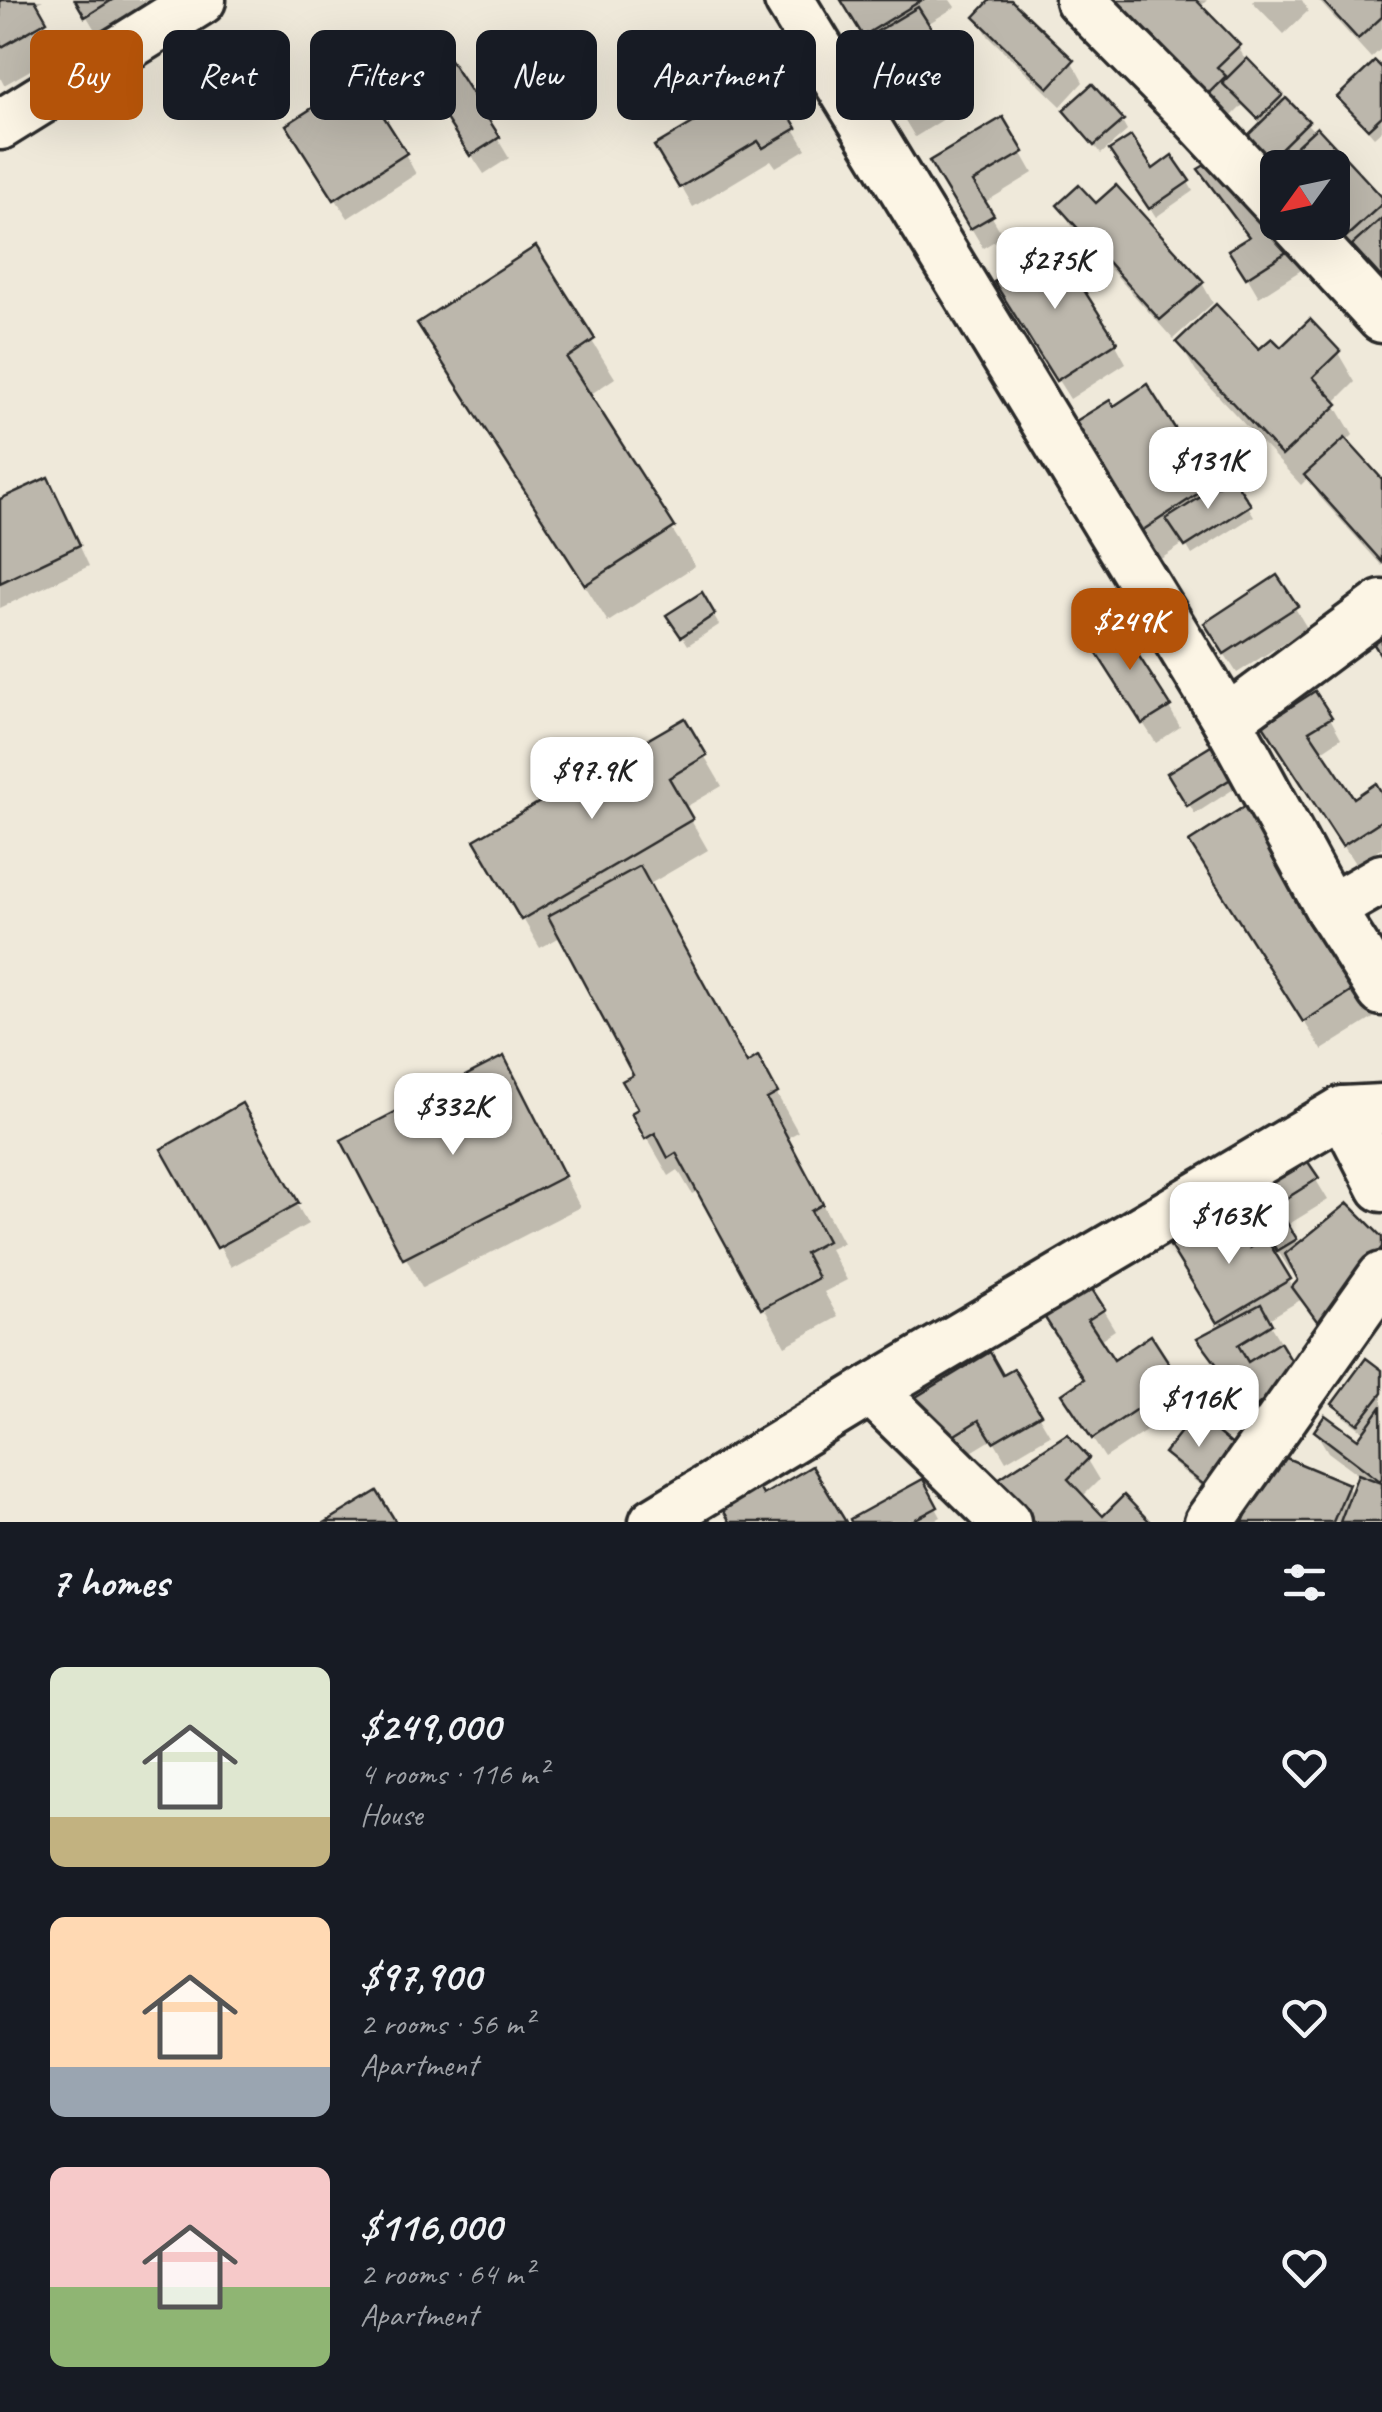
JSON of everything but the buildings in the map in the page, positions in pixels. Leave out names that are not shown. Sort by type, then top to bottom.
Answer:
[{"type":"street","points":[[4,114],[201,0]]},
{"type":"street","points":[[790,0],[1226,720],[1330,910],[1382,991]]},
{"type":"street","points":[[1080,0],[1260,186]]},
{"type":"street","points":[[1310,240],[1382,318]]},
{"type":"street","points":[[1226,720],[1382,605]]},
{"type":"street","points":[[1330,910],[1382,879]]},
{"type":"street","points":[[654,1522],[871,1390],[1363,1110],[1382,1187]]},
{"type":"street","points":[[1210,1522],[1382,1277]]},
{"type":"street","points":[[871,1390],[1006,1522]]}]
